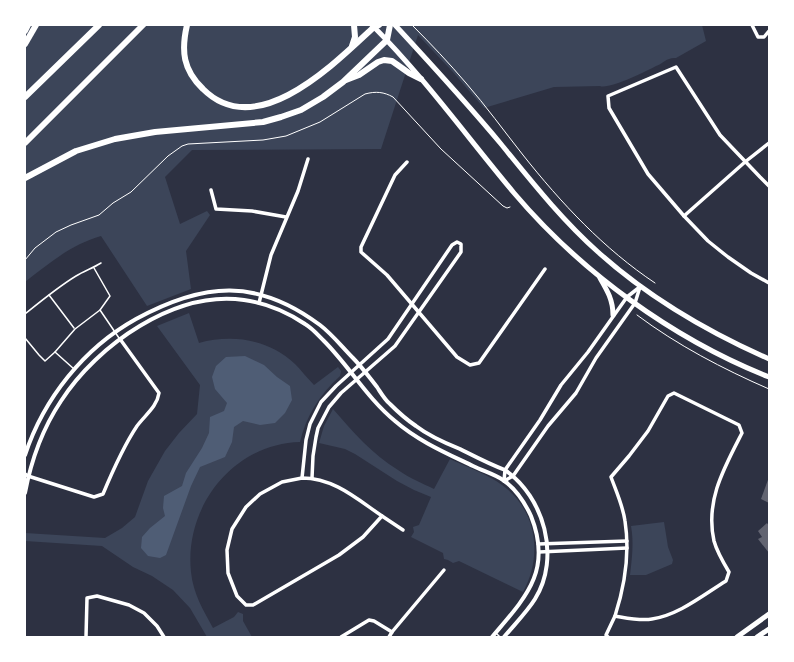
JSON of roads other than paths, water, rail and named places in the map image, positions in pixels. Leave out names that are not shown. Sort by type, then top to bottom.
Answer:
[{"type":"highway","points":[[25,31],[28,25]]},
{"type":"highway","points":[[25,44],[36,25]]},
{"type":"highway","points":[[25,97],[99,25]]},
{"type":"highway","points":[[25,143],[143,25]]},
{"type":"highway","points":[[187,25],[184,41],[185,61],[194,80],[208,94],[223,103],[239,107],[260,106],[288,96],[315,79],[375,26]]},
{"type":"highway","points":[[352,46],[355,36],[354,25]]},
{"type":"highway","points":[[25,178],[76,151],[115,139],[155,132],[263,122],[300,110],[323,97],[343,82],[387,40],[390,25]]},
{"type":"highway","points":[[343,82],[359,75],[378,62],[384,60],[392,61],[408,73],[421,79]]},
{"type":"main road","points":[[395,25],[463,99],[564,219],[598,252],[641,286],[687,317],[769,359]]},
{"type":"main road","points":[[375,26],[450,112],[515,194],[553,234],[598,275],[635,303],[705,347],[741,366],[769,377]]},
{"type":"main road","points":[[598,275],[612,301],[613,315]]},
{"type":"main road","points":[[737,637],[769,614]]},
{"type":"main road","points":[[757,637],[769,629]]},
{"type":"street","points":[[752,25],[758,37],[764,37],[769,31]]},
{"type":"street","points":[[769,186],[720,134],[676,67],[608,96],[609,108],[648,174],[684,216],[708,241],[728,257],[769,283]]},
{"type":"street","points":[[684,216],[745,162],[769,143]]},
{"type":"street","points":[[259,303],[271,255],[298,191],[308,159]]},
{"type":"street","points":[[407,162],[395,175],[361,247],[362,252],[387,275],[457,357],[470,365],[479,363],[545,269]]},
{"type":"street","points":[[211,190],[216,209],[252,211],[286,217]]},
{"type":"street","points":[[302,478],[306,440],[310,424],[321,402],[336,386],[388,339],[452,245],[457,242],[461,244],[461,252],[419,313],[394,346],[341,393],[328,407],[318,428],[313,456],[312,478]]},
{"type":"street","points":[[504,480],[505,470],[540,420],[561,385],[588,352],[627,297],[641,286]]},
{"type":"street","points":[[504,480],[513,476],[548,426],[576,393],[596,358],[635,303],[641,286]]},
{"type":"street","points":[[25,455],[39,421],[54,395],[74,369],[90,352],[115,332],[156,308],[198,293],[221,290],[243,291],[261,294],[281,301],[321,326],[366,372],[388,403],[416,427],[431,436],[505,470],[513,476],[526,492],[541,516],[548,552],[543,579],[535,599],[504,637]]},
{"type":"street","points":[[25,493],[26,476],[46,428],[61,400],[78,378],[97,358],[120,339],[160,315],[188,304],[227,299],[259,303],[280,310],[307,325],[334,351],[384,412],[402,428],[427,444],[504,480],[520,497],[533,522],[538,544],[539,552],[535,575],[526,595],[493,635]]},
{"type":"street","points":[[26,476],[94,497],[103,494],[116,463],[137,426],[158,401],[159,393],[120,339]]},
{"type":"street","points":[[608,637],[606,635],[615,616],[623,590],[627,548],[620,500],[611,477],[648,431],[668,396],[674,393],[739,425],[742,433],[724,469],[712,506],[711,522],[714,542],[720,558],[728,572],[726,581],[681,609],[668,615],[652,619],[639,620],[615,616]]},
{"type":"street","points":[[54,395],[61,400]]},
{"type":"street","points":[[427,444],[431,436]]},
{"type":"street","points":[[382,516],[363,537],[339,555],[253,605],[246,605],[237,596],[228,573],[227,550],[232,529],[246,508],[260,494],[282,482],[302,478],[312,478],[332,484],[347,491],[403,530]]},
{"type":"street","points":[[538,544],[588,541],[627,541]]},
{"type":"street","points":[[588,541],[588,550]]},
{"type":"street","points":[[539,552],[627,548]]},
{"type":"street","points":[[389,637],[444,570]]},
{"type":"street","points":[[86,637],[87,598],[98,596],[129,605],[144,613],[157,626],[164,637]]},
{"type":"street","points":[[340,637],[369,620],[374,621],[392,632]]},
{"type":"lane","points":[[25,314],[77,275],[94,268],[101,263]]},
{"type":"lane","points":[[25,338],[45,361],[55,352],[75,328],[100,310],[110,296],[94,268]]},
{"type":"lane","points":[[49,295],[75,328]]},
{"type":"lane","points":[[100,310],[120,339]]},
{"type":"lane","points":[[55,352],[74,369]]},
{"type":"lane","points":[[493,635],[500,637]]}]
